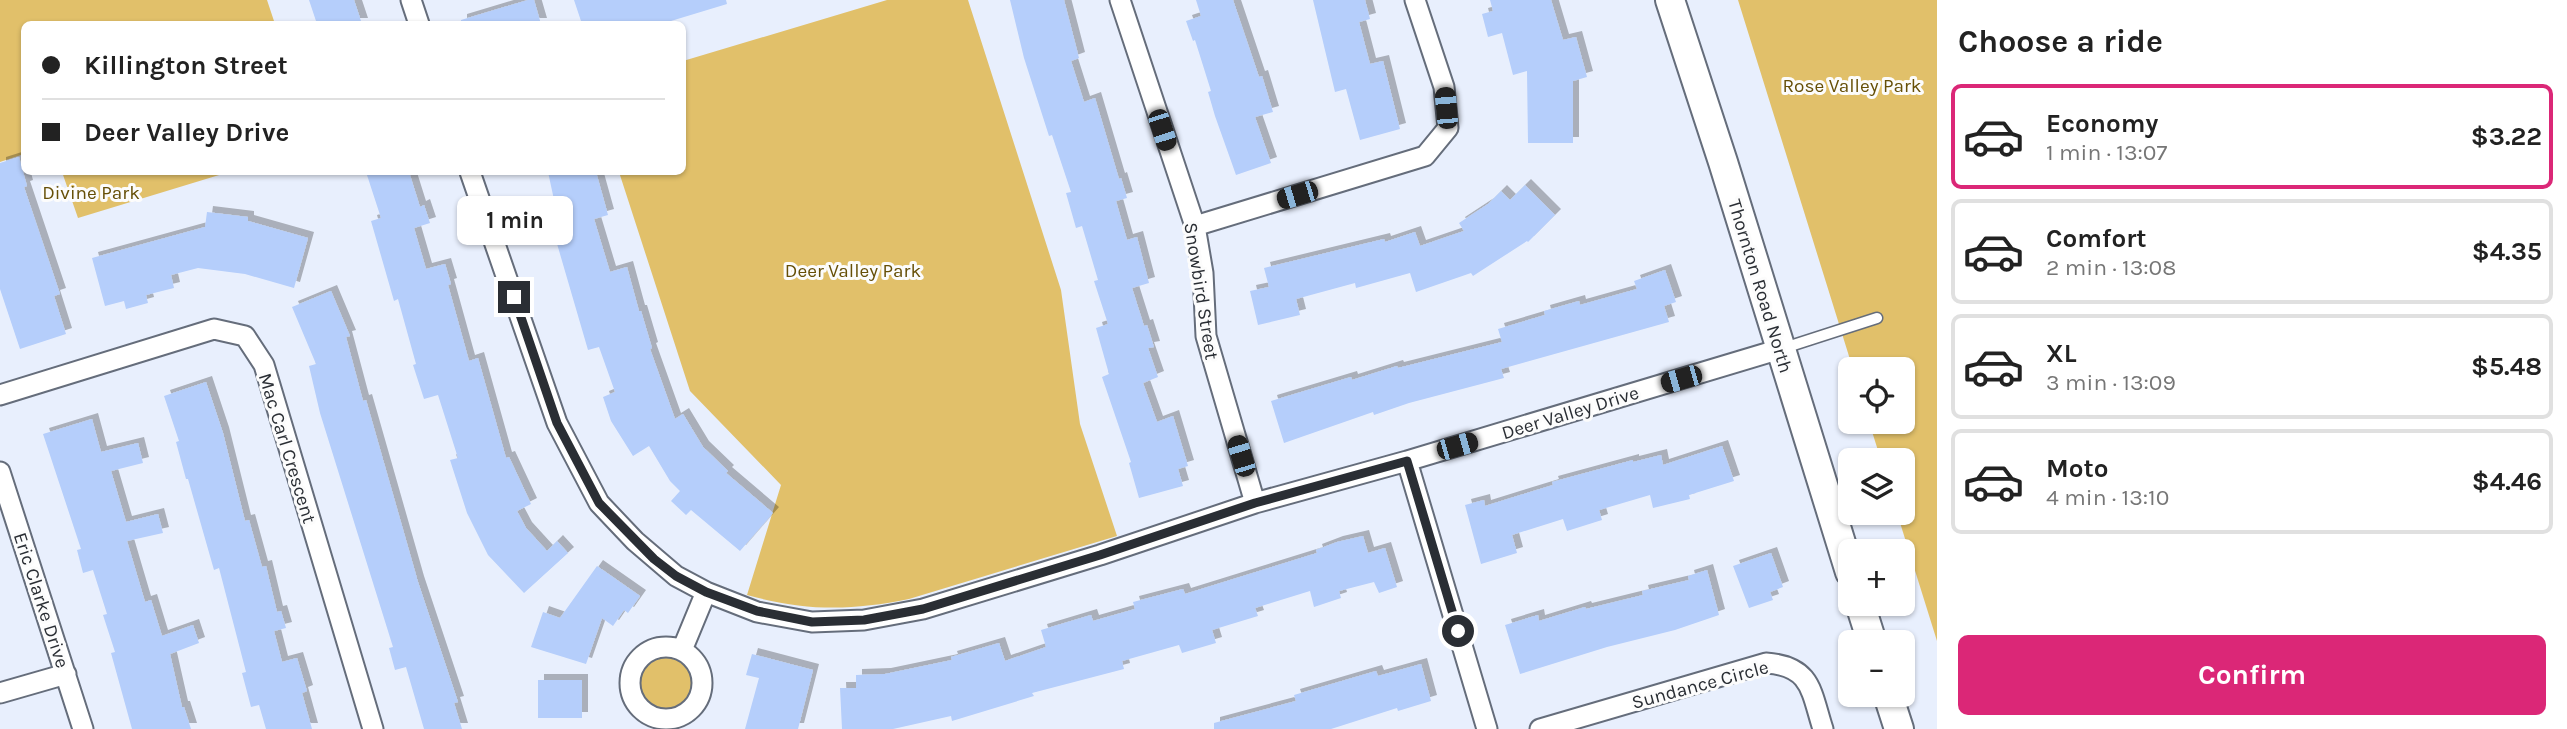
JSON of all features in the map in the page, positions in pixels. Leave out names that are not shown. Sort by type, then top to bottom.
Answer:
[{"type":"main road","name":"Thornton Road North","points":[[1670,0],[1840,539]]},
{"type":"main road","points":[[1892,707],[1899,729]]},
{"type":"street","points":[[411,0],[418,21]]},
{"type":"street","name":"Snowbird Street","points":[[1120,0],[1195,226],[1203,273],[1206,336],[1255,503]]},
{"type":"street","points":[[1195,226],[1425,156],[1448,128],[1444,87],[1415,0]]},
{"type":"street","name":"Deer Valley Drive","points":[[471,175],[557,423],[599,503],[654,559],[676,576],[706,592],[757,611],[812,622],[864,620],[923,609],[1100,555],[1255,503],[1407,461],[1780,349]]},
{"type":"street","name":"Mac Carl Crescent","points":[[0,395],[214,329],[245,336],[264,365],[373,729]]},
{"type":"street","points":[[1407,461],[1487,729]]},
{"type":"street","name":"Eric Clarke Drive","points":[[0,472],[83,729]]},
{"type":"street","points":[[682,650],[706,592]]},
{"type":"street","name":"Sundance Circle","points":[[1539,729],[1766,663],[1783,664],[1798,671],[1810,687],[1823,729]]},
{"type":"street","points":[[0,693],[66,674]]},
{"type":"lane","points":[[1780,349],[1877,318]]},
{"type":"green space","name":"Divine Park","points":[[0,0],[267,0],[274,21],[21,21],[21,155],[0,162]]},
{"type":"green space","name":"Deer Valley Park","points":[[887,0],[968,0],[1061,290],[1080,424],[1117,536],[909,599],[867,606],[828,608],[788,604],[747,595],[781,485],[690,391],[620,175],[686,175],[686,60]]},
{"type":"green space","name":"Rose Valley Park","points":[[1738,0],[1937,0],[1937,641],[1915,571],[1915,539],[1905,539],[1901,525],[1915,525],[1915,448],[1877,448],[1873,434],[1915,434],[1915,357],[1849,357]]},
{"type":"green space","name":"Divine Park","points":[[63,175],[219,175],[78,218]]},
{"type":"green space","points":[[666,658],[685,665],[692,684],[685,703],[666,710],[647,703],[640,684],[647,665]]},
{"type":"building","points":[[309,0],[354,0],[361,21],[316,21]]},
{"type":"building","points":[[534,0],[540,21],[461,21]]},
{"type":"building","points":[[574,0],[726,0],[727,4],[671,21],[581,21]]},
{"type":"building","points":[[1010,0],[1064,0],[1079,58],[1071,61],[1084,102],[1095,98],[1127,198],[1116,201],[1127,240],[1137,237],[1149,283],[1132,288],[1154,347],[1148,348],[1158,377],[1143,383],[1157,422],[1173,416],[1188,466],[1178,469],[1183,486],[1139,498],[1129,463],[1131,462],[1102,377],[1109,374],[1096,328],[1108,324],[1094,281],[1098,280],[1082,226],[1076,228],[1066,193],[1071,192],[1052,135],[1049,136],[1024,58]]},
{"type":"building","points":[[1196,0],[1233,0],[1273,112],[1255,117],[1271,163],[1236,175],[1215,116],[1208,92],[1211,91],[1195,40],[1193,41],[1186,21],[1201,16]]},
{"type":"building","points":[[1313,0],[1365,0],[1370,19],[1359,22],[1370,64],[1383,61],[1400,129],[1360,140],[1346,89],[1335,92]]},
{"type":"building","points":[[1490,0],[1551,0],[1563,40],[1576,37],[1587,77],[1573,81],[1573,143],[1528,143],[1527,71],[1513,75],[1502,33],[1488,37],[1482,14],[1493,11]]},
{"type":"building","points":[[19,157],[21,175],[24,175],[27,186],[24,187],[60,294],[54,296],[66,334],[20,349],[0,289],[0,163]]},
{"type":"building","points":[[367,175],[410,175],[420,207],[424,205],[430,223],[414,228],[426,269],[445,264],[451,284],[448,285],[469,361],[478,358],[506,458],[509,457],[531,504],[517,511],[526,528],[547,551],[557,541],[568,553],[524,593],[488,555],[467,513],[450,460],[458,458],[438,395],[424,399],[398,299],[394,301],[371,221],[381,218]]},
{"type":"building","points":[[549,175],[597,175],[608,215],[594,219],[610,272],[627,267],[652,348],[650,349],[675,419],[683,414],[703,447],[728,471],[726,473],[773,513],[740,551],[691,510],[686,515],[671,501],[680,491],[670,481],[649,446],[633,456],[611,421],[603,397],[615,392],[599,347],[588,350],[553,230],[548,231],[543,212],[556,209]]},
{"type":"building","points":[[1525,185],[1555,215],[1528,242],[1473,276],[1471,273],[1416,292],[1410,273],[1356,288],[1355,283],[1296,299],[1300,315],[1258,325],[1250,291],[1269,287],[1264,268],[1384,239],[1385,242],[1415,232],[1420,246],[1464,231],[1459,223],[1488,204],[1501,191],[1510,200]]},
{"type":"building","points":[[207,212],[248,217],[248,221],[308,238],[294,288],[245,274],[198,268],[171,275],[174,288],[146,295],[148,303],[126,309],[124,301],[105,306],[92,258],[205,227]]},
{"type":"building","points":[[1665,270],[1676,302],[1664,306],[1669,322],[1501,369],[1504,378],[1374,415],[1373,412],[1284,443],[1271,401],[1351,377],[1352,380],[1397,366],[1398,368],[1502,342],[1498,329],[1545,315],[1544,311],[1579,301],[1580,305],[1637,289],[1634,281]]},
{"type":"building","points":[[331,291],[350,336],[346,337],[363,401],[366,400],[418,582],[458,702],[454,703],[462,729],[424,729],[406,667],[395,670],[389,648],[393,647],[320,413],[309,366],[316,364],[292,307]]},
{"type":"building","points":[[206,382],[223,433],[245,521],[249,520],[262,567],[266,566],[277,612],[281,611],[286,628],[274,631],[282,662],[297,658],[307,691],[302,693],[312,729],[266,729],[259,705],[251,707],[242,673],[246,672],[219,568],[214,570],[164,396]]},
{"type":"building","points":[[92,419],[101,452],[138,443],[143,463],[111,471],[126,522],[158,514],[163,533],[127,541],[145,602],[151,600],[162,636],[193,625],[199,643],[170,654],[182,707],[191,729],[132,729],[111,653],[115,652],[103,615],[107,614],[93,570],[83,573],[77,550],[81,549],[43,434]]},
{"type":"building","points":[[1722,446],[1734,481],[1689,495],[1690,499],[1653,508],[1650,495],[1599,510],[1602,520],[1567,531],[1563,519],[1512,535],[1517,553],[1481,564],[1465,505],[1484,500],[1485,506],[1553,485],[1552,482],[1633,460],[1661,455],[1663,465]]},
{"type":"building","points":[[1363,536],[1368,553],[1385,548],[1397,587],[1379,593],[1374,582],[1339,591],[1341,598],[1314,607],[1310,591],[1255,608],[1258,616],[1212,630],[1216,643],[1182,653],[1179,645],[1122,661],[1124,669],[1032,693],[1034,696],[952,721],[951,716],[893,729],[842,729],[840,688],[856,688],[856,675],[885,674],[952,660],[951,657],[999,643],[1005,661],[1046,647],[1041,630],[1091,615],[1093,621],[1135,609],[1133,602],[1183,589],[1185,594],[1317,553],[1316,550],[1337,542]]},
{"type":"building","points":[[1771,553],[1783,587],[1770,592],[1773,600],[1749,608],[1733,566]]},
{"type":"building","points":[[597,566],[640,596],[628,613],[624,610],[613,626],[602,618],[586,664],[531,647],[543,612],[560,618]]},
{"type":"building","points":[[1707,570],[1719,615],[1520,674],[1505,625],[1538,615],[1539,621],[1585,607],[1586,609],[1643,595],[1642,591],[1689,580],[1688,576]]},
{"type":"building","points":[[752,654],[813,670],[798,729],[745,729],[759,678],[746,675]]},
{"type":"building","points":[[1421,664],[1431,701],[1398,711],[1397,708],[1331,729],[1214,729],[1214,723],[1296,701],[1294,695],[1376,671],[1378,676]]},
{"type":"building","points":[[538,680],[582,680],[582,718],[538,718]]},
{"type":"route","points":[[514,297],[557,423],[599,503],[635,541],[676,576],[706,592],[757,611],[812,622],[864,620],[923,609],[1100,555],[1255,503],[1407,461],[1458,631]]}]
